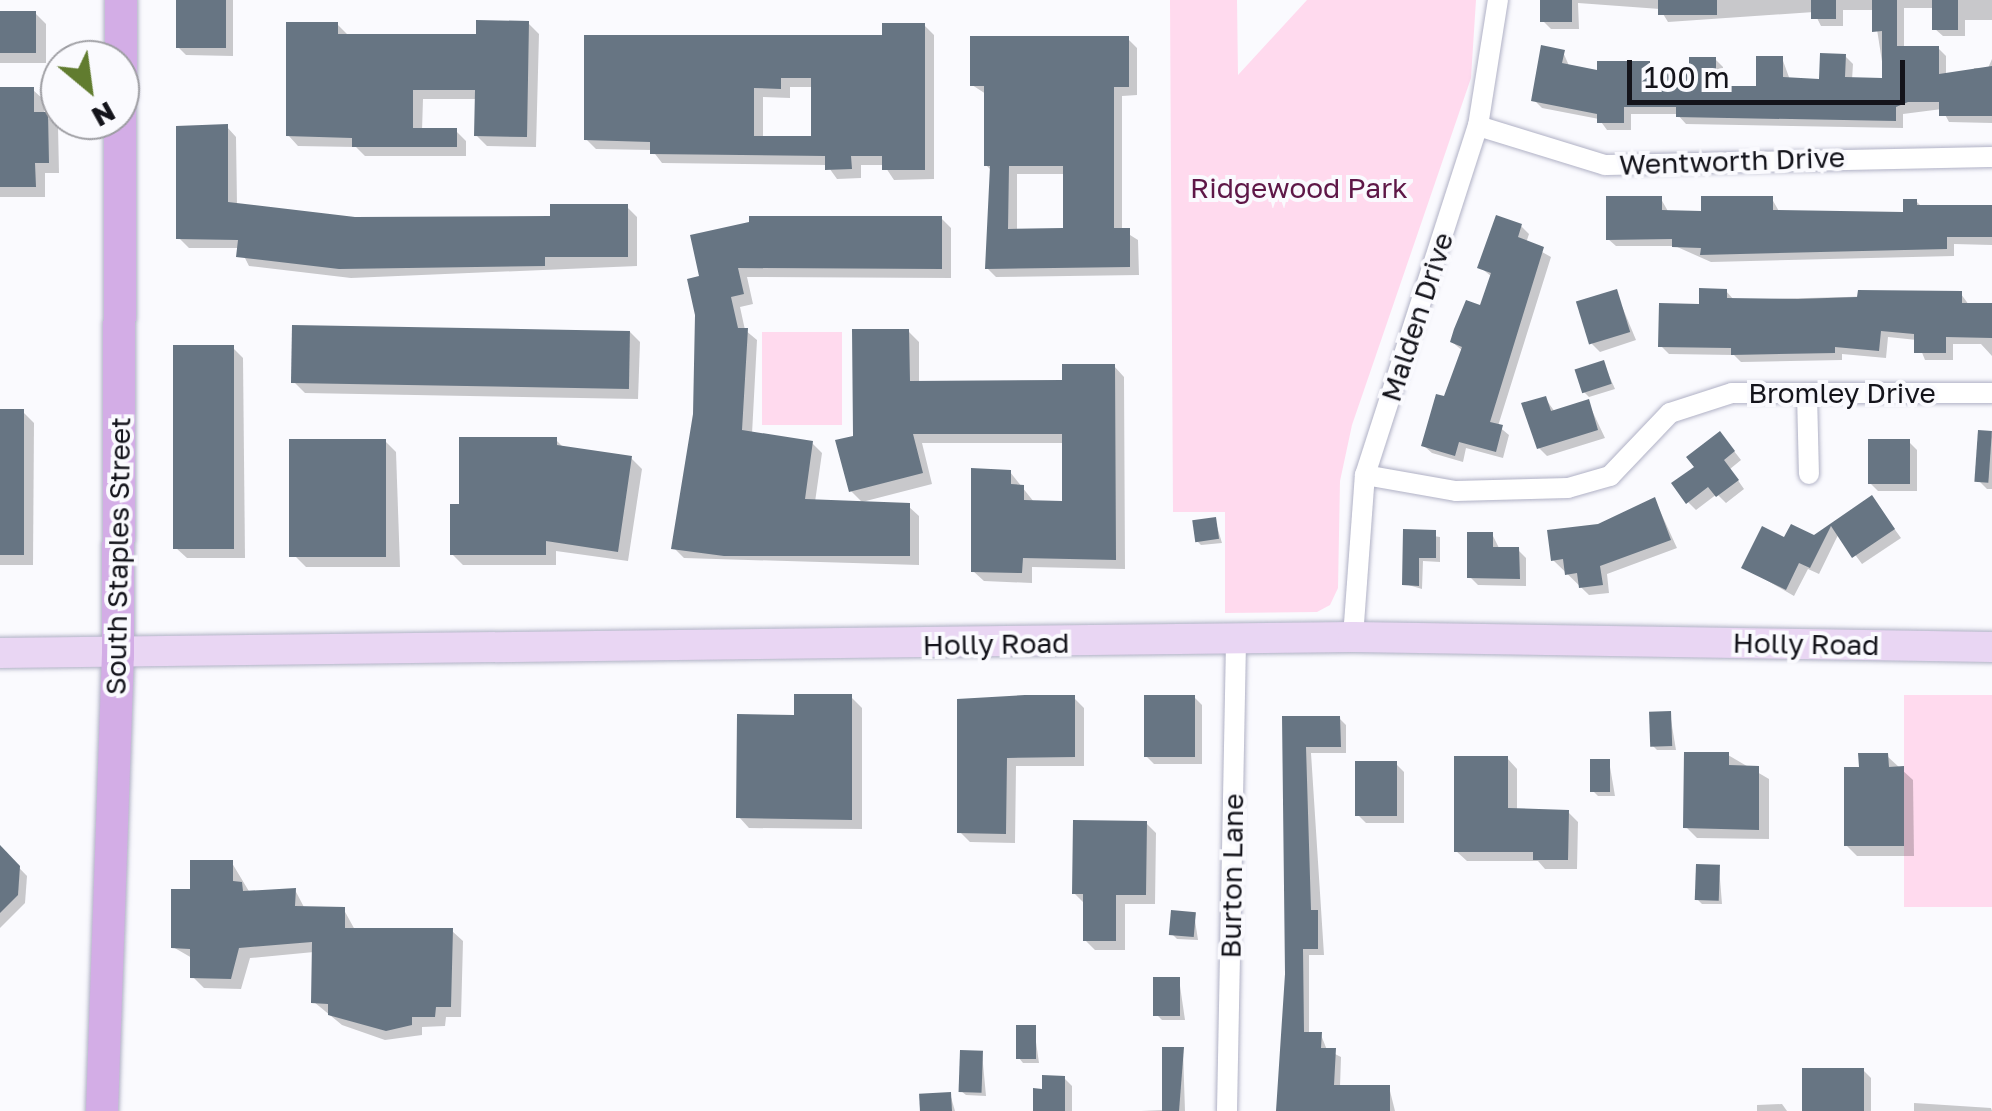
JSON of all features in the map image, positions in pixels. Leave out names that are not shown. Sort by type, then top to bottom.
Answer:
[{"type":"main road","name":"South Staples Street","points":[[102,1111],[118,656],[122,0]]},
{"type":"main road","name":"Holly Road","points":[[0,653],[118,656],[1353,637],[1992,647]]},
{"type":"street","name":"Malden Drive","points":[[1353,637],[1365,475],[1478,126],[1500,23],[1498,0]]},
{"type":"street","name":"Wentworth Drive","points":[[1478,126],[1605,166],[1992,157]]},
{"type":"street","name":"Bromley Drive","points":[[1365,475],[1456,491],[1568,488],[1610,476],[1670,412],[1732,393],[1992,393]]},
{"type":"street","points":[[1807,394],[1809,474]]},
{"type":"street","name":"Burton Lane","points":[[1227,1111],[1236,640]]},
{"type":"green space","name":"Ridgewood Park","points":[[1170,0],[1237,0],[1238,75],[1307,0],[1476,0],[1471,78],[1352,425],[1340,481],[1338,588],[1330,605],[1317,612],[1225,613],[1225,512],[1173,512]]},
{"type":"green space","points":[[762,332],[842,332],[842,425],[762,425]]},
{"type":"green space","points":[[1904,695],[1992,695],[1992,907],[1904,907]]},
{"type":"building","points":[[176,0],[226,0],[226,48],[176,48]]},
{"type":"building","points":[[1540,0],[1572,0],[1572,22],[1540,22]]},
{"type":"building","points":[[1658,0],[1717,0],[1717,15],[1658,15]]},
{"type":"building","points":[[1811,0],[1836,0],[1836,19],[1811,19]]},
{"type":"building","points":[[1872,0],[1897,0],[1897,46],[1939,46],[1939,74],[1992,66],[1992,116],[1939,116],[1939,102],[1908,102],[1896,107],[1896,121],[1676,117],[1676,107],[1624,107],[1624,123],[1597,123],[1597,114],[1531,101],[1541,45],[1565,50],[1562,63],[1597,70],[1597,61],[1650,61],[1650,71],[1689,72],[1689,57],[1716,57],[1716,86],[1756,86],[1756,56],[1783,56],[1783,77],[1819,79],[1820,53],[1846,54],[1845,77],[1882,78],[1882,31],[1872,32]]},
{"type":"building","points":[[1932,0],[1958,0],[1958,30],[1932,30]]},
{"type":"building","points":[[0,11],[36,11],[36,53],[0,53]]},
{"type":"building","points":[[476,20],[529,21],[527,137],[474,136],[475,90],[413,90],[413,128],[457,128],[457,147],[352,147],[352,138],[286,136],[286,22],[338,22],[338,34],[476,34]]},
{"type":"building","points":[[882,23],[925,23],[925,170],[882,170],[882,156],[851,156],[852,169],[825,170],[825,156],[650,154],[650,142],[584,140],[584,35],[882,35]],"holes":[[[781,78],[811,78],[811,136],[754,136],[754,88],[781,89]]]},
{"type":"building","points":[[970,36],[1129,36],[1129,87],[1114,87],[1114,228],[1130,228],[1130,267],[985,269],[990,166],[984,166],[984,86],[970,86]],"holes":[[[1009,166],[1063,166],[1063,228],[1008,229]]]},
{"type":"building","points":[[0,87],[34,87],[34,112],[40,112],[40,140],[49,140],[49,163],[35,163],[36,187],[0,187]]},
{"type":"building","points":[[228,124],[228,202],[355,217],[550,216],[550,204],[628,204],[628,257],[545,257],[545,266],[339,269],[236,257],[238,240],[176,239],[176,126]]},
{"type":"building","points":[[1606,196],[1662,196],[1662,210],[1701,211],[1701,196],[1773,196],[1773,210],[1903,212],[1903,199],[1917,199],[1917,205],[1992,205],[1992,237],[1947,237],[1947,249],[1700,255],[1701,248],[1672,247],[1672,239],[1606,240]]},
{"type":"building","points":[[1496,215],[1522,224],[1518,237],[1544,247],[1490,422],[1503,425],[1496,452],[1459,442],[1455,456],[1421,446],[1436,394],[1444,396],[1462,347],[1450,342],[1454,329],[1466,300],[1480,305],[1491,273],[1477,268]]},
{"type":"building","points":[[749,216],[942,216],[942,269],[738,268],[744,294],[731,297],[738,328],[748,328],[742,430],[813,441],[805,499],[910,503],[910,556],[724,556],[671,549],[693,414],[695,315],[687,279],[699,276],[690,235],[749,222]]},
{"type":"building","points":[[1699,288],[1727,289],[1727,298],[1798,299],[1857,297],[1858,290],[1962,291],[1962,303],[1992,303],[1992,338],[1946,337],[1946,353],[1914,353],[1914,334],[1881,331],[1879,351],[1835,347],[1835,353],[1731,355],[1731,348],[1658,347],[1659,303],[1699,304]]},
{"type":"building","points":[[1617,289],[1630,332],[1589,345],[1576,302]]},
{"type":"building","points":[[292,325],[630,331],[629,389],[291,383]]},
{"type":"building","points":[[852,329],[909,329],[910,381],[1062,380],[1062,364],[1115,364],[1116,560],[1023,558],[1022,573],[971,572],[971,468],[1011,470],[1011,484],[1024,485],[1024,500],[1062,501],[1062,434],[913,434],[923,473],[849,492],[835,440],[853,436]]},
{"type":"building","points":[[173,345],[234,345],[234,549],[173,549]]},
{"type":"building","points":[[1604,360],[1612,384],[1582,393],[1575,370]]},
{"type":"building","points":[[1546,396],[1551,411],[1589,399],[1598,430],[1537,449],[1521,403]]},
{"type":"building","points":[[0,409],[24,409],[24,555],[0,555]]},
{"type":"building","points":[[1978,430],[1992,431],[1988,483],[1974,482]]},
{"type":"building","points":[[1720,431],[1735,451],[1724,460],[1739,480],[1716,497],[1708,487],[1686,504],[1671,483],[1694,467],[1686,457]]},
{"type":"building","points":[[459,437],[557,437],[557,445],[632,456],[618,552],[546,541],[546,555],[450,555],[450,504],[459,504]]},
{"type":"building","points":[[289,439],[386,439],[386,557],[289,557]]},
{"type":"building","points":[[1868,439],[1910,439],[1910,484],[1868,484]]},
{"type":"building","points":[[1872,495],[1895,529],[1852,558],[1831,526],[1810,568],[1799,563],[1786,590],[1741,568],[1762,526],[1784,537],[1791,524],[1814,535]]},
{"type":"building","points":[[1655,497],[1671,540],[1600,566],[1603,585],[1579,588],[1577,573],[1565,575],[1563,559],[1551,561],[1547,530],[1598,524]]},
{"type":"building","points":[[1216,517],[1219,539],[1195,542],[1192,520]]},
{"type":"building","points":[[1403,529],[1436,530],[1436,558],[1419,558],[1419,586],[1402,585]]},
{"type":"building","points":[[1467,532],[1493,532],[1493,547],[1519,547],[1520,579],[1467,578]]},
{"type":"building","points":[[794,694],[852,694],[852,820],[736,818],[737,714],[794,715]]},
{"type":"building","points":[[1075,695],[1075,757],[1007,758],[1006,834],[957,833],[957,699]]},
{"type":"building","points":[[1144,695],[1195,695],[1195,757],[1144,757]]},
{"type":"building","points":[[1671,711],[1672,746],[1650,747],[1649,712]]},
{"type":"building","points":[[1282,716],[1340,716],[1341,747],[1306,747],[1311,910],[1318,910],[1318,949],[1303,949],[1304,1032],[1322,1032],[1321,1048],[1336,1048],[1334,1085],[1390,1085],[1390,1111],[1276,1111],[1285,974]]},
{"type":"building","points":[[1684,752],[1729,752],[1729,765],[1759,766],[1759,830],[1683,828]]},
{"type":"building","points":[[1858,753],[1888,753],[1889,767],[1904,766],[1904,846],[1844,846],[1844,767],[1859,767]]},
{"type":"building","points":[[1454,756],[1508,756],[1508,808],[1569,810],[1568,860],[1533,860],[1533,852],[1454,852]]},
{"type":"building","points":[[1590,759],[1610,759],[1610,792],[1590,792]]},
{"type":"building","points":[[1355,761],[1397,761],[1397,816],[1355,816]]},
{"type":"building","points":[[1073,820],[1147,821],[1146,895],[1116,895],[1116,941],[1083,941],[1083,894],[1072,894]]},
{"type":"building","points":[[0,845],[20,866],[18,895],[0,913]]},
{"type":"building","points":[[190,860],[233,860],[233,881],[242,882],[243,891],[296,888],[295,906],[345,907],[345,928],[453,928],[451,1007],[436,1007],[435,1017],[412,1017],[412,1025],[386,1031],[328,1015],[328,1004],[311,1003],[312,942],[239,948],[231,979],[190,978],[190,949],[171,948],[171,889],[190,889]]},
{"type":"building","points":[[1696,864],[1720,865],[1719,901],[1695,900]]},
{"type":"building","points":[[1171,910],[1196,912],[1194,937],[1169,935]]},
{"type":"building","points":[[1153,977],[1180,977],[1180,1016],[1153,1016]]},
{"type":"building","points":[[1016,1025],[1036,1025],[1036,1059],[1016,1059]]},
{"type":"building","points":[[1162,1047],[1184,1047],[1179,1111],[1162,1111]]},
{"type":"building","points":[[960,1050],[983,1051],[982,1093],[959,1092]]},
{"type":"building","points":[[1802,1068],[1864,1068],[1864,1111],[1802,1111]]},
{"type":"building","points":[[1042,1075],[1065,1076],[1065,1111],[1033,1111],[1033,1088],[1042,1089]]},
{"type":"building","points":[[951,1092],[952,1111],[920,1111],[919,1094]]}]
